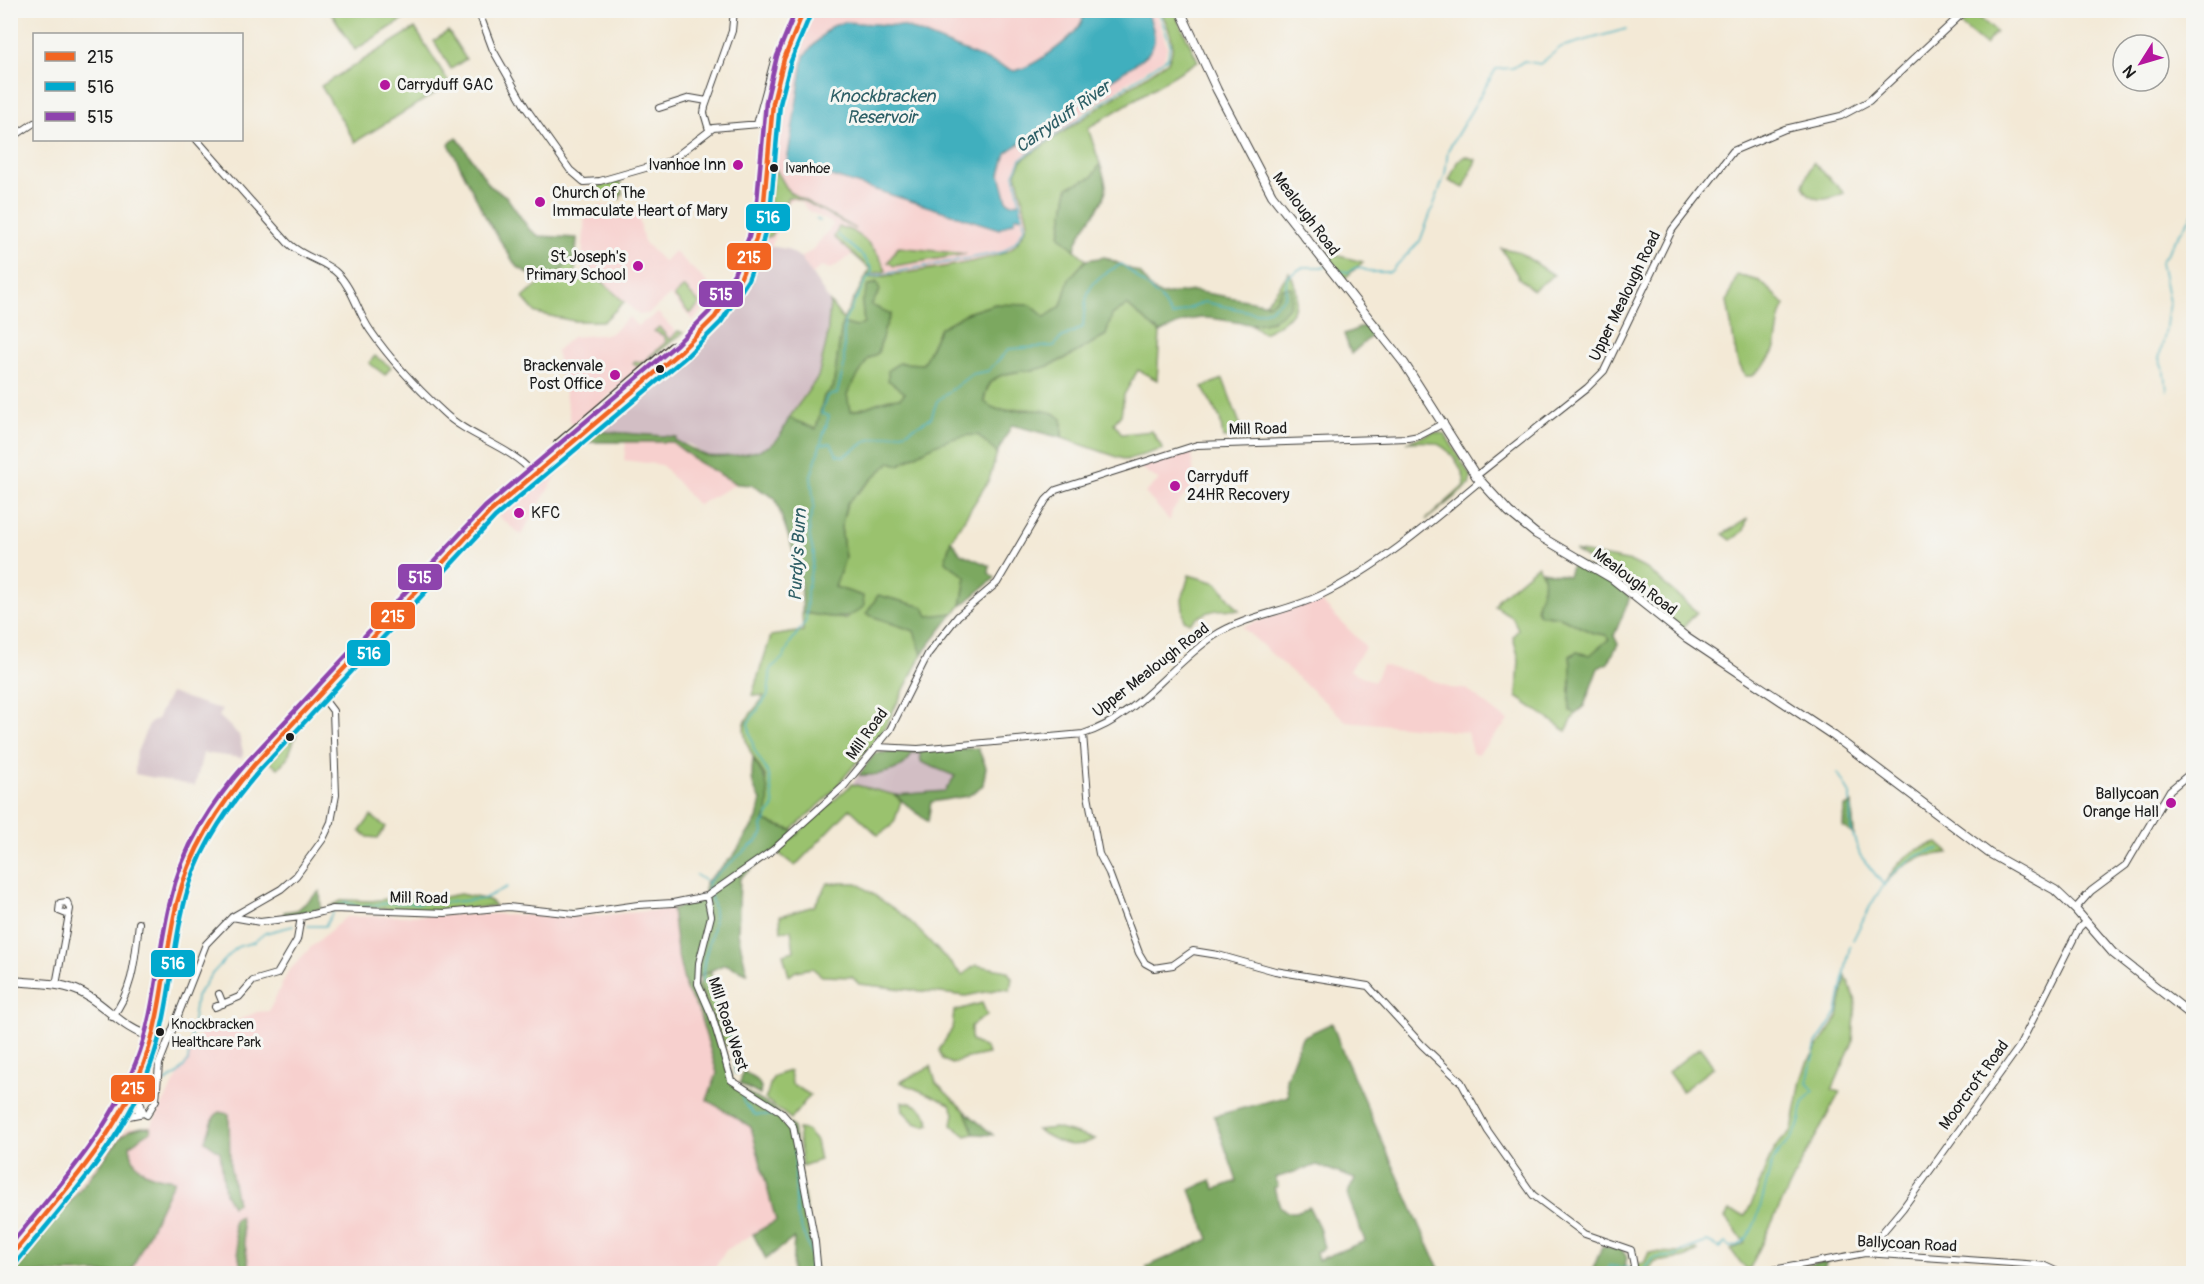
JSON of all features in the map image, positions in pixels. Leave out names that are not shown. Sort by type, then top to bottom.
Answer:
[{"type":"highway","points":[[10,1258],[112,1128],[127,1103],[153,1037],[177,900],[197,847],[213,817],[232,791],[490,512],[707,326],[741,277],[756,239],[764,202],[773,103],[784,59],[804,10]]},
{"type":"highway","points":[[533,473],[537,464],[580,426],[719,309]]},
{"type":"highway","points":[[580,426],[586,426],[625,394],[638,387]]},
{"type":"street","points":[[478,10],[506,75],[548,142],[575,176],[584,182],[593,183],[670,161],[710,130],[771,123]]},
{"type":"street","points":[[710,130],[704,113],[732,31],[734,10]]},
{"type":"street","name":"Mealough Road","points":[[1180,10],[1262,180],[1404,363],[1478,478],[1522,525],[1613,579],[1687,638],[1834,736],[1989,853],[2055,890],[2075,909],[2113,953],[2193,1017]]},
{"type":"street","name":"Upper Mealough Road","points":[[877,747],[918,749],[1083,734],[1117,719],[1213,637],[1253,618],[1318,597],[1392,551],[1604,372],[1672,230],[1733,151],[1768,134],[1841,116],[1858,109],[1966,10]]},
{"type":"street","points":[[757,123],[774,61],[784,59]]},
{"type":"street","points":[[659,108],[690,98],[707,101]]},
{"type":"street","points":[[10,139],[33,124]]},
{"type":"street","points":[[198,141],[288,243],[302,255],[331,268],[341,277],[370,330],[441,411],[459,426],[513,454],[533,473]]},
{"type":"street","name":"Mill Road","points":[[232,918],[260,922],[341,910],[445,913],[508,907],[575,914],[627,906],[673,903],[707,896],[817,813],[877,747],[897,718],[928,654],[958,616],[997,583],[1046,500],[1056,490],[1197,445],[1408,438],[1419,436],[1444,423]]},
{"type":"street","points":[[112,1128],[129,1116],[146,1114],[156,1100],[159,1064],[200,956],[213,935],[232,918],[288,883],[313,854],[331,822],[336,795],[333,711],[320,694]]},
{"type":"street","name":"Upper Mealough Road","points":[[1083,734],[1088,795],[1099,854],[1109,873],[1139,953],[1145,963],[1154,968],[1164,968],[1193,951],[1275,971],[1368,986],[1414,1037],[1461,1082],[1488,1131],[1533,1195],[1585,1234],[1632,1250],[1632,1270]]},
{"type":"street","points":[[2075,909],[2091,891],[2126,865],[2170,790],[2193,770]]},
{"type":"street","name":"Mill Road West","points":[[707,896],[711,916],[699,963],[698,984],[724,1049],[730,1080],[781,1112],[793,1126],[815,1242],[818,1274]]},
{"type":"street","points":[[56,985],[69,915]]},
{"type":"street","points":[[215,1007],[239,998],[253,981],[279,972],[297,940],[302,917]]},
{"type":"street","name":"Moorcroft Road","points":[[1865,1253],[1903,1208],[2019,1047],[2079,928],[2086,921]]},
{"type":"street","points":[[112,1017],[124,1001],[130,985],[139,923]]},
{"type":"street","points":[[10,981],[56,985],[85,995],[112,1017],[153,1037]]},
{"type":"street","points":[[219,994],[223,1004]]},
{"type":"street","points":[[135,1086],[146,1114]]},
{"type":"street","points":[[127,1103],[146,1114]]},
{"type":"street","name":"Ballycoan Road","points":[[1751,1274],[1865,1253],[2045,1266],[2062,1274]]},
{"type":"shaded area","points":[[812,11],[1156,11],[1167,47],[1164,58],[1080,115],[1099,175],[1075,250],[1086,260],[1079,297],[863,436],[864,278],[870,269],[853,254],[831,269],[821,266],[812,275],[801,258],[812,250],[834,224],[807,210],[802,202],[794,200],[788,202],[771,247],[762,245],[782,95],[799,39]]},
{"type":"shaded area","name":"St Joseph's Primary School","points":[[599,206],[614,207],[624,214],[637,209],[644,242],[664,262],[674,251],[713,288],[704,302],[707,304],[693,321],[670,295],[648,314],[639,315],[582,262],[585,209],[595,210]]},
{"type":"shaded area","points":[[762,245],[787,249],[801,258],[830,302],[827,339],[818,377],[800,400],[784,432],[765,449],[735,456],[707,456],[690,445],[674,440],[676,437],[597,431],[683,358],[690,359],[690,350],[736,301],[753,272]]},
{"type":"shaded area","points":[[658,313],[679,335],[572,428],[556,351],[572,337],[610,334],[629,317],[637,326]]},
{"type":"shaded area","points":[[626,442],[672,442],[698,462],[737,484],[697,505],[662,465],[624,460]]},
{"type":"shaded area","points":[[1191,451],[1195,483],[1172,511],[1170,521],[1145,493],[1159,480],[1138,466]]},
{"type":"shaded area","points":[[561,457],[564,463],[521,535],[498,516]]},
{"type":"shaded area","points":[[1319,599],[1366,647],[1349,670],[1374,682],[1382,665],[1412,672],[1450,688],[1466,689],[1508,721],[1478,754],[1472,753],[1467,732],[1346,721],[1242,627]]},
{"type":"shaded area","points":[[170,693],[223,710],[219,716],[239,735],[242,758],[203,753],[195,786],[135,774],[136,754],[149,724],[157,719]]},
{"type":"shaded area","points":[[912,753],[920,753],[921,762],[955,776],[945,791],[895,795],[852,784],[859,775],[875,776],[910,758]]},
{"type":"shaded area","name":"Knockbracken Healthcare Park","points":[[672,909],[677,951],[686,990],[699,1012],[717,1073],[707,1100],[751,1127],[776,1221],[726,1250],[712,1273],[12,1274],[119,1135],[129,1128],[151,1125],[205,1027],[221,1030],[224,1023],[229,1024],[257,1012],[269,1011],[288,972],[311,947],[346,917],[495,914],[581,917]]},
{"type":"green space","name":"Carryduff GAC","points":[[330,11],[417,11],[355,50]]},
{"type":"green space","points":[[1161,11],[1174,11],[1198,61],[1088,128],[1100,164],[1093,177],[1068,187],[1060,235],[1086,260],[1069,279],[1061,306],[1045,318],[995,304],[967,313],[940,328],[923,364],[899,363],[888,380],[905,393],[900,399],[887,400],[850,411],[846,394],[868,359],[878,353],[891,315],[862,303],[864,323],[856,327],[842,323],[833,389],[816,430],[789,418],[818,377],[827,339],[830,302],[843,320],[870,269],[834,237],[839,227],[861,237],[879,256],[886,271],[868,275],[871,278],[966,263],[1001,254],[1011,249],[1022,236],[1028,222],[1016,173],[1022,160],[1168,61],[1172,42]]},
{"type":"green space","points":[[1973,12],[1996,32],[1985,45],[1961,25]]},
{"type":"green space","name":"Carryduff GAC","points":[[415,28],[450,84],[355,142],[321,86]]},
{"type":"green space","name":"Carryduff GAC","points":[[448,31],[466,59],[451,69],[434,41]]},
{"type":"green space","points":[[457,137],[490,186],[506,196],[529,229],[539,236],[577,238],[576,254],[556,276],[531,275],[516,266],[486,218],[449,144]]},
{"type":"green space","points":[[1465,156],[1476,160],[1464,188],[1449,181],[1457,162]]},
{"type":"green space","points":[[1813,162],[1844,193],[1832,198],[1821,199],[1811,196],[1806,191],[1803,185]]},
{"type":"green space","points":[[1100,164],[1106,184],[1105,195],[1081,233],[1075,250],[1060,236],[1068,187],[1092,177]]},
{"type":"green space","points":[[775,168],[789,192],[856,229],[811,205],[788,197],[771,236],[763,238]]},
{"type":"green space","points":[[617,180],[621,182],[620,199],[608,192],[598,197],[598,186]]},
{"type":"green space","points":[[898,247],[966,254],[894,266],[888,262]]},
{"type":"green space","points":[[1501,248],[1517,251],[1554,275],[1533,290],[1519,278]]},
{"type":"green space","points":[[1323,252],[1363,262],[1344,279]]},
{"type":"green space","points":[[576,254],[575,277],[582,278],[590,270],[624,302],[604,321],[574,321],[536,313],[523,298],[546,278],[556,276]]},
{"type":"green space","points":[[1105,257],[1141,274],[1150,288],[1161,295],[1194,291],[1269,304],[1282,288],[1292,287],[1293,295],[1289,306],[1281,315],[1262,323],[1198,318],[1160,333],[1127,305],[1112,315],[1106,335],[1075,353],[1042,368],[1005,374],[991,382],[984,401],[1002,410],[1043,410],[1053,413],[1062,419],[1062,438],[1012,425],[997,453],[978,435],[937,444],[899,465],[890,462],[847,503],[841,527],[845,558],[835,587],[863,596],[864,606],[850,615],[835,617],[802,613],[798,569],[775,498],[752,485],[737,484],[698,462],[672,442],[586,442],[597,431],[676,437],[675,440],[708,456],[733,455],[762,449],[778,439],[789,418],[816,429],[824,396],[833,388],[842,323],[856,327],[864,323],[862,303],[868,286],[877,282],[880,291],[871,305],[891,314],[878,353],[868,359],[847,394],[850,411],[888,399],[900,398],[905,393],[888,380],[888,370],[899,363],[923,364],[940,328],[967,313],[995,304],[1031,305],[1045,317],[1061,306],[1069,279],[1086,260]]},
{"type":"green space","points":[[1289,272],[1297,292],[1294,309],[1282,322],[1263,333],[1252,325],[1273,321],[1277,297],[1269,304],[1264,303]]},
{"type":"green space","points":[[1737,275],[1760,281],[1785,305],[1774,351],[1766,363],[1752,376],[1745,376],[1737,360],[1727,301]]},
{"type":"green space","points":[[684,287],[700,304],[690,314],[674,296]]},
{"type":"green space","points":[[1127,305],[1160,333],[1157,380],[1138,370],[1124,395],[1121,415],[1114,423],[1122,434],[1152,431],[1163,449],[1126,460],[1062,438],[1062,419],[1029,409],[998,410],[984,402],[991,382],[998,377],[1050,365],[1067,358],[1106,335],[1112,315]]},
{"type":"green space","points":[[1370,324],[1376,332],[1351,354],[1344,334]]},
{"type":"green space","points":[[659,327],[670,340],[678,331],[683,333],[638,367],[633,363],[635,361],[643,362],[666,342],[664,336],[654,331]]},
{"type":"green space","points":[[375,356],[391,367],[385,375],[369,363]]},
{"type":"green space","points":[[1223,379],[1245,437],[1223,438],[1220,418],[1202,387]]},
{"type":"green space","points":[[1434,432],[1445,434],[1471,477],[1469,485],[1426,520],[1465,485],[1459,465],[1444,448],[1431,442],[1407,442]]},
{"type":"green space","points":[[961,435],[978,435],[997,453],[989,480],[951,540],[945,561],[966,577],[961,606],[954,613],[890,623],[915,631],[922,654],[883,731],[826,799],[792,830],[764,821],[766,777],[749,749],[744,733],[747,719],[764,696],[752,695],[771,636],[803,631],[802,613],[846,619],[862,596],[835,587],[845,558],[841,527],[847,503],[890,462],[899,465],[934,445]]},
{"type":"green space","points":[[1747,519],[1744,531],[1731,540],[1723,534]]},
{"type":"green space","points":[[951,540],[960,553],[990,566],[989,573],[995,578],[961,606],[966,577],[945,561]]},
{"type":"green space","points":[[1575,551],[1632,562],[1648,570],[1697,612],[1681,630],[1603,568]]},
{"type":"green space","points":[[1573,560],[1595,571],[1630,597],[1614,636],[1618,644],[1608,663],[1598,668],[1584,706],[1576,713],[1570,711],[1570,656],[1577,652],[1590,655],[1609,639],[1606,635],[1593,633],[1560,617],[1538,614],[1537,608],[1543,583],[1542,571],[1568,576]]},
{"type":"green space","points":[[1538,565],[1546,583],[1536,608],[1538,614],[1560,617],[1593,633],[1606,635],[1609,639],[1590,656],[1577,652],[1570,656],[1570,711],[1576,713],[1566,731],[1517,697],[1519,659],[1513,637],[1518,629],[1512,617],[1495,606],[1499,598]]},
{"type":"green space","points":[[1189,575],[1217,583],[1239,610],[1213,611],[1190,623],[1184,620],[1182,599]]},
{"type":"green space","points":[[878,595],[924,607],[928,616],[954,613],[922,654],[914,631],[866,614]]},
{"type":"green space","points":[[297,732],[288,757],[278,768],[269,762]]},
{"type":"green space","points":[[978,748],[986,767],[983,785],[968,796],[931,802],[928,822],[895,795],[945,791],[955,776],[921,762],[920,753],[912,753],[903,765],[889,772],[859,775],[875,753]]},
{"type":"green space","points":[[753,759],[768,788],[768,804],[764,821],[799,833],[740,878],[738,933],[747,973],[725,964],[695,978],[721,1041],[733,1084],[773,1108],[793,1127],[816,1273],[792,1273],[794,1238],[766,1259],[753,1234],[776,1221],[751,1127],[707,1100],[717,1073],[699,1012],[686,990],[677,951],[672,909],[705,899],[705,883],[734,855],[757,819],[761,800],[752,781]]},
{"type":"green space","points":[[852,784],[895,795],[901,801],[895,820],[890,827],[878,835],[850,809],[795,866],[777,852]]},
{"type":"green space","points":[[1852,803],[1854,835],[1843,827],[1844,808]]},
{"type":"green space","points":[[371,816],[386,827],[378,838],[368,837],[360,831]]},
{"type":"green space","points":[[1938,843],[1949,853],[1925,856],[1903,866],[1885,883],[1895,867],[1907,856],[1920,848]]},
{"type":"green space","points":[[828,883],[857,883],[907,918],[962,975],[976,965],[1007,971],[1012,978],[1010,990],[1000,989],[966,996],[859,984],[852,977],[822,976],[812,968],[796,971],[789,976],[783,954],[794,951],[791,930],[781,931],[780,916],[814,906]]},
{"type":"green space","points":[[320,891],[321,909],[284,916],[284,912],[297,910]]},
{"type":"green space","points":[[460,894],[489,900],[495,906],[442,911],[331,906],[343,900],[371,901],[412,896],[434,899]]},
{"type":"green space","points":[[711,972],[734,1044],[726,1046],[700,986],[700,976]]},
{"type":"green space","points":[[1846,976],[1856,1001],[1853,1042],[1832,1090],[1840,1092],[1799,1167],[1748,1272],[1731,1250],[1745,1243],[1725,1218],[1730,1211],[1745,1216],[1769,1160],[1782,1140],[1792,1130],[1801,1080],[1807,1063],[1838,1017]]},
{"type":"green space","points":[[982,1003],[987,1015],[971,1026],[971,1041],[986,1048],[988,1054],[963,1059],[952,1064],[943,1060],[939,1050],[952,1029],[954,1011]]},
{"type":"green space","points":[[1332,1023],[1343,1053],[1441,1273],[1151,1273],[1146,1267],[1209,1239],[1190,1190],[1211,1180],[1215,1189],[1237,1181],[1214,1116],[1288,1096],[1286,1079],[1302,1037]],"holes":[[[1317,1165],[1355,1179],[1347,1194],[1365,1241],[1318,1260],[1316,1252],[1324,1248],[1319,1227],[1309,1207],[1296,1212],[1286,1212],[1280,1207],[1274,1188],[1278,1186],[1275,1178]]]},
{"type":"green space","points":[[1700,1047],[1714,1067],[1682,1091],[1668,1072]]},
{"type":"green space","points":[[931,1066],[936,1083],[965,1111],[974,1134],[966,1136],[952,1125],[954,1113],[950,1104],[900,1082]]},
{"type":"green space","points":[[743,1071],[757,1080],[761,1087],[760,1095],[740,1084]]},
{"type":"green space","points":[[790,1071],[792,1084],[810,1095],[791,1119],[765,1099],[773,1077]]},
{"type":"green space","points":[[902,1102],[912,1103],[920,1108],[930,1124],[925,1126],[915,1123],[903,1111]]},
{"type":"green space","points":[[965,1111],[993,1135],[974,1134]]},
{"type":"green space","points":[[219,1112],[229,1114],[230,1165],[237,1203],[232,1206],[225,1194],[220,1152],[205,1141],[214,1117]]},
{"type":"green space","points":[[150,1127],[151,1131],[130,1145],[134,1161],[150,1175],[174,1180],[130,1273],[14,1273],[121,1137],[130,1130]]},
{"type":"green space","points":[[1055,1128],[1095,1139],[1086,1143],[1065,1144],[1037,1130]]},
{"type":"green space","points":[[798,1129],[806,1130],[816,1141],[820,1160],[802,1166]]},
{"type":"green space","points":[[2193,1147],[2193,1175],[2182,1169]]},
{"type":"green space","points":[[240,1216],[250,1273],[242,1273],[233,1224],[234,1219]]},
{"type":"green space","points":[[1602,1246],[1621,1249],[1627,1257],[1623,1273],[1591,1274]]},
{"type":"green space","points":[[1696,1249],[1698,1251],[1685,1258],[1655,1262],[1647,1273],[1637,1272],[1637,1264],[1644,1263],[1649,1252],[1687,1253]]},
{"type":"green space","points":[[1827,1261],[1822,1273],[1777,1273]]},
{"type":"water","name":"Knockbracken Reservoir","points":[[1080,11],[1147,11],[1154,31],[1154,43],[1142,59],[1006,153],[1000,174],[1007,201],[1012,204],[1020,202],[1023,216],[1015,217],[1015,221],[999,229],[787,162],[804,56],[830,27],[845,22],[903,26],[1014,71],[1032,64],[1073,34],[1083,18]]},
{"type":"waterway","name":"Carryduff River","points":[[1021,207],[1014,174],[1021,159],[1168,57],[1170,43],[1158,10]]},
{"type":"waterway","points":[[1335,270],[1348,272],[1357,267],[1372,272],[1390,272],[1420,241],[1445,175],[1448,150],[1496,69],[1513,68],[1524,61],[1540,64],[1561,47],[1626,29]]},
{"type":"waterway","points":[[2188,150],[2194,155]]},
{"type":"waterway","name":"Purdy's Burn","points":[[708,891],[708,883],[711,879],[759,839],[763,833],[762,826],[774,806],[769,775],[754,749],[748,723],[768,695],[771,668],[784,657],[790,643],[806,621],[807,591],[814,555],[809,523],[814,506],[811,476],[829,416],[821,413],[827,396],[837,394],[844,366],[844,322],[868,277],[1003,252],[1016,241],[1025,227],[1022,212]]},
{"type":"waterway","points":[[2167,391],[2165,373],[2159,359],[2169,302],[2161,262],[2194,212]]},
{"type":"waterway","points":[[816,219],[820,221]]},
{"type":"waterway","points":[[838,235],[863,256],[872,269],[871,276]]},
{"type":"waterway","points":[[823,444],[831,443],[837,455],[844,456],[869,440],[906,432],[931,418],[937,401],[972,374],[988,371],[1009,349],[1054,346],[1061,338],[1083,327],[1085,304],[1090,288],[1102,276],[1122,264],[1160,298],[1172,316],[1204,302],[1256,313],[1269,310],[1285,297],[1287,277],[1303,267],[1325,267]]},
{"type":"waterway","points":[[1838,773],[1850,794],[1851,829],[1860,855],[1883,884]]},
{"type":"waterway","points":[[1853,940],[1876,896],[1896,871],[1908,861],[1939,849]]},
{"type":"waterway","points":[[696,875],[708,883]]},
{"type":"waterway","points":[[339,906],[345,902],[359,907],[390,903],[440,903],[483,899],[507,887]]},
{"type":"waterway","name":"Purdy's Burn","points":[[710,895],[714,917],[703,968],[703,979],[730,1039],[735,1074]]},
{"type":"waterway","points":[[308,926],[325,926],[333,912]]},
{"type":"waterway","points":[[165,1082],[178,1074],[188,1061],[196,997],[211,975],[237,947],[254,942],[265,933],[293,926]]},
{"type":"waterway","points":[[1635,1269],[1642,1272],[1653,1258],[1677,1256],[1682,1251],[1707,1242],[1720,1248],[1725,1243],[1730,1247],[1740,1244],[1748,1237],[1759,1213],[1773,1161],[1796,1131],[1802,1106],[1814,1091],[1807,1083],[1816,1044],[1837,1013],[1850,946]]},
{"type":"waterway","name":"Purdy's Burn","points":[[742,1097],[744,1103],[755,1115],[776,1115],[785,1122]]},
{"type":"waterway","name":"Purdy's Burn","points":[[795,1151],[797,1214],[811,1258],[808,1274]]},
{"type":"waterway","points":[[1607,1274],[1609,1266],[1631,1268]]},
{"type":"transit line","name":"515","points":[[10,1245],[97,1136],[125,1088],[143,1043],[148,1023],[175,882],[200,826],[223,792],[249,760],[485,507],[677,344],[709,312],[734,274],[749,237],[757,201],[766,102],[777,56],[796,10]]},
{"type":"transit line","name":"215","points":[[10,1257],[85,1165],[118,1116],[132,1090],[144,1063],[155,1024],[173,923],[183,884],[198,847],[229,796],[254,765],[490,512],[682,350],[715,317],[741,277],[756,239],[764,202],[773,103],[784,59],[804,10]]},
{"type":"transit line","name":"516","points":[[16,1263],[74,1193],[110,1144],[139,1092],[158,1042],[168,998],[178,930],[189,886],[210,839],[238,797],[260,770],[495,517],[687,356],[721,322],[748,280],[763,241],[771,203],[780,104],[791,61],[811,13]]},
{"type":"place","name":"Carryduff GAC","points":[[385,85]]},
{"type":"place","name":"Ivanhoe Inn","points":[[738,165]]},
{"type":"place","name":"Ivanhoe","points":[[774,168]]},
{"type":"place","name":"Church of The Immaculate Heart of Mary","points":[[540,202]]},
{"type":"place","name":"St Joseph's Primary School","points":[[638,266]]},
{"type":"place","name":"Brackenvale Post Office","points":[[615,375]]},
{"type":"place","name":"Carryduff 24HR Recovery","points":[[1175,486]]},
{"type":"place","name":"KFC","points":[[519,513]]},
{"type":"place","name":"Ballycoan Orange Hall","points":[[2171,803]]},
{"type":"place","name":"Knockbracken Healthcare Park","points":[[160,1032]]}]
